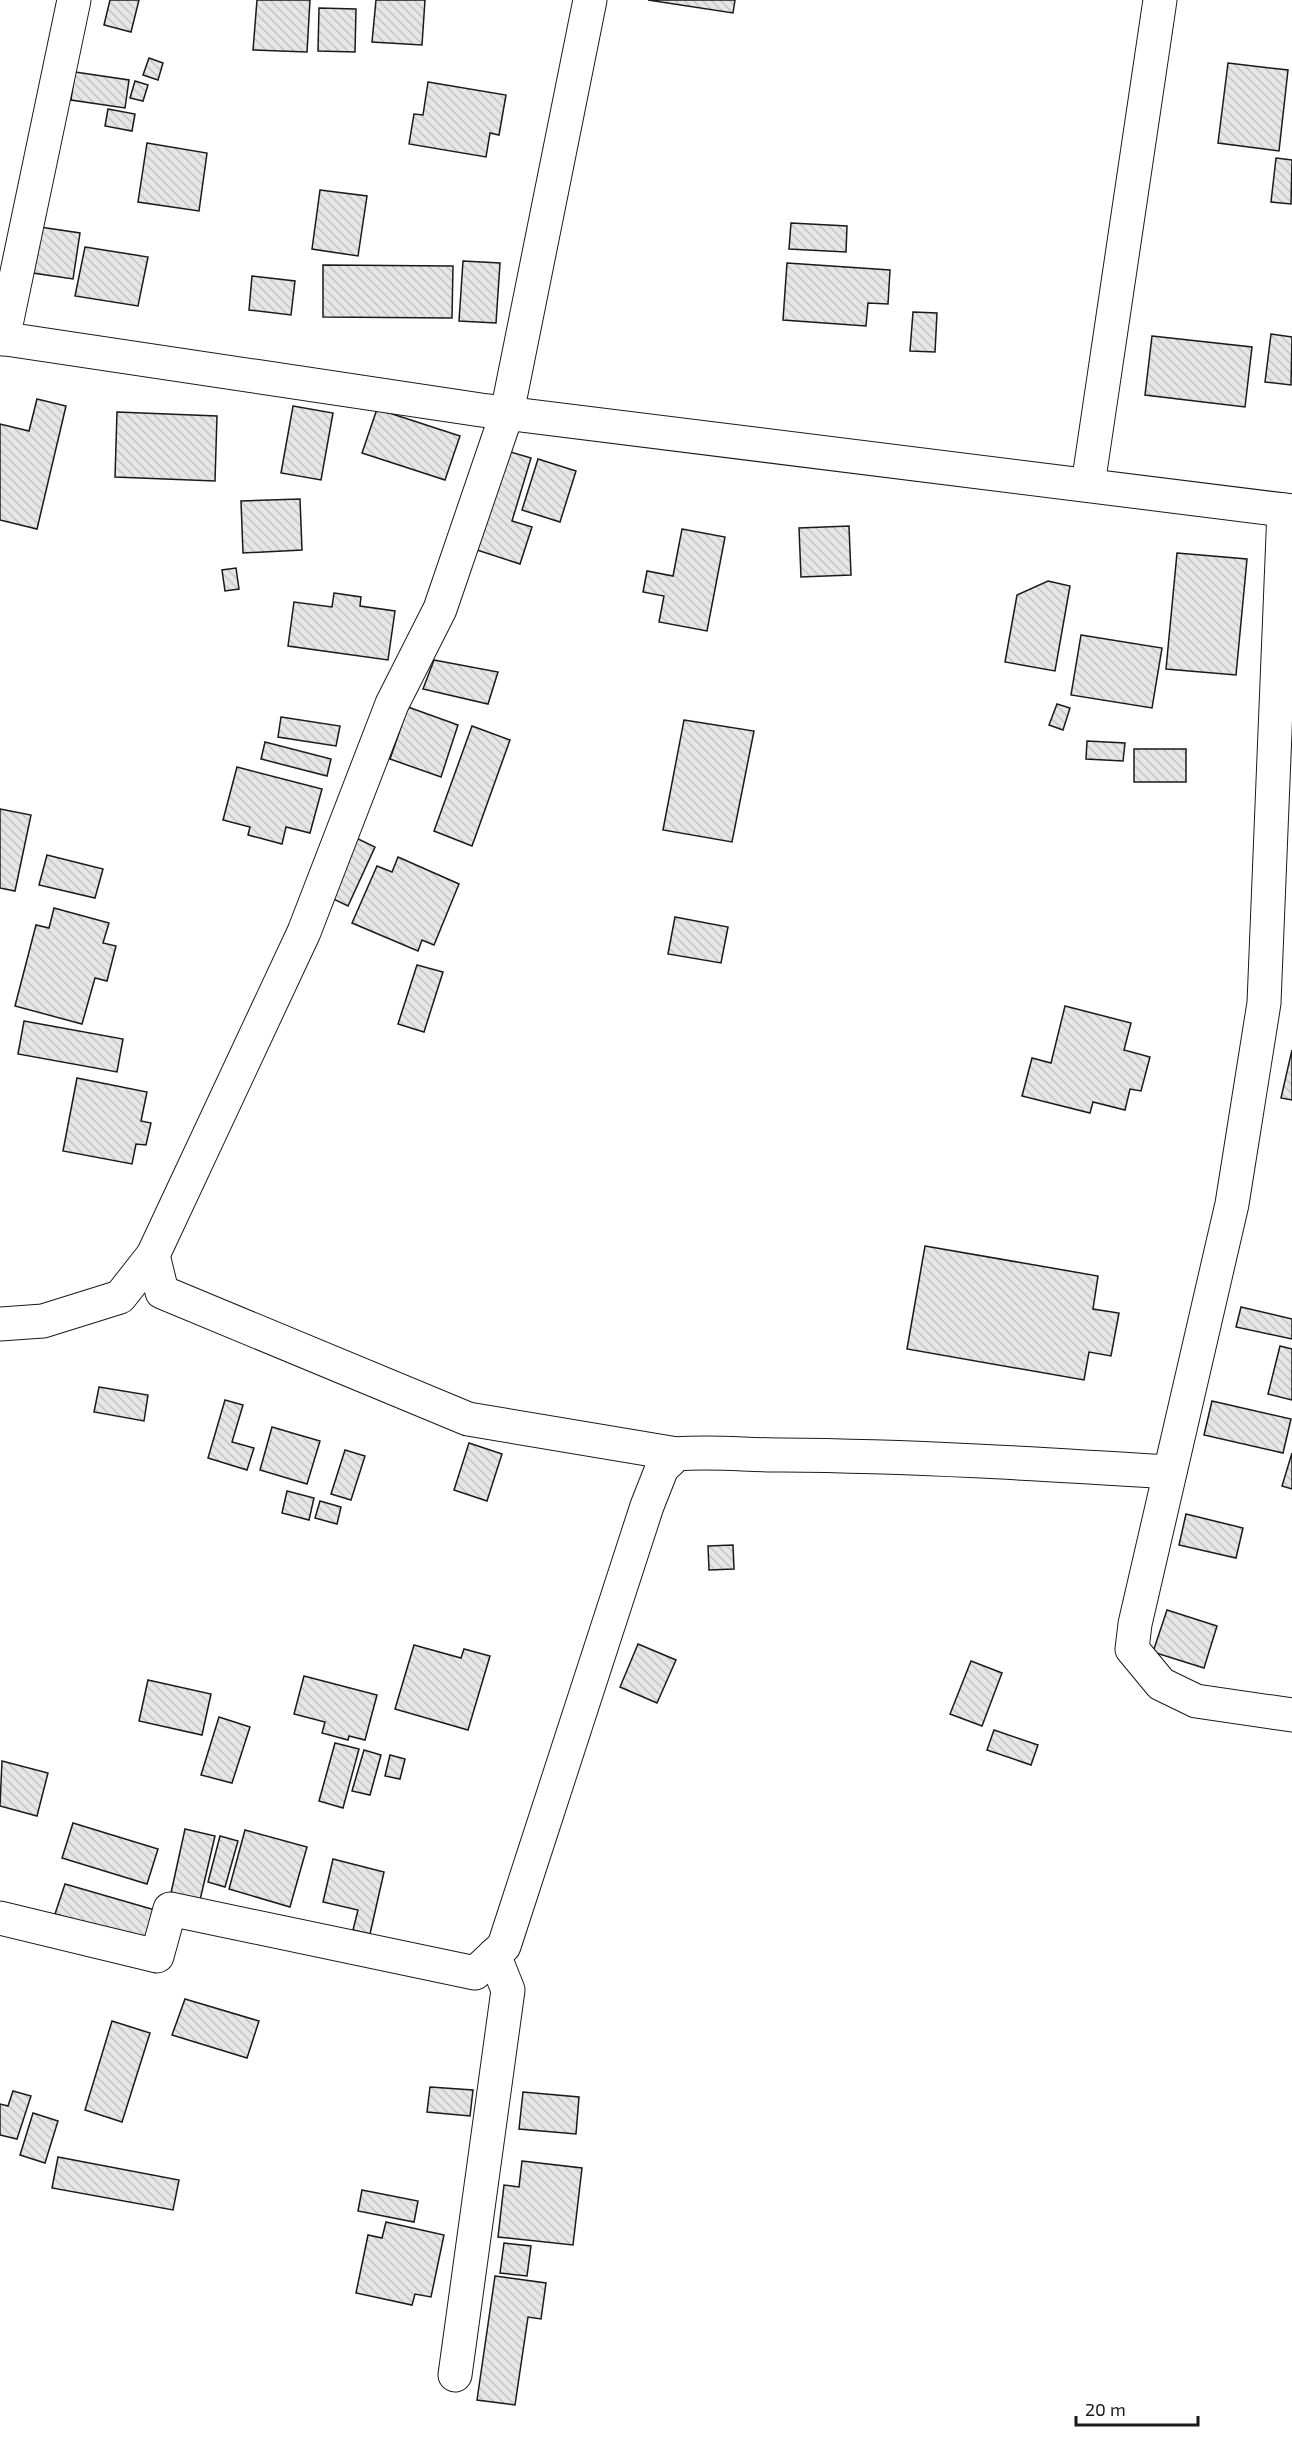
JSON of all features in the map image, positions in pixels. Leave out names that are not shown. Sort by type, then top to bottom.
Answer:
[{"type":"street","points":[[74,0],[1,338],[507,413],[1288,510],[1264,1003],[1232,1204],[1135,1624],[1132,1649],[1161,1684],[1196,1701],[1292,1715]]},
{"type":"street","points":[[0,1324],[43,1321],[120,1297],[153,1255],[304,932],[392,704],[440,609],[507,413],[590,0]]},
{"type":"street","points":[[1088,485],[1160,0]]},
{"type":"street","points":[[153,1255],[162,1292],[468,1419],[676,1454],[703,1452],[742,1455],[882,1456],[1170,1472]]},
{"type":"street","points":[[0,1918],[157,1956],[170,1909],[475,1973],[504,1946],[647,1506],[662,1468],[676,1454]]},
{"type":"street","points":[[455,2375],[508,1990],[494,1955]]},
{"type":"building","points":[[110,0],[139,0],[131,32],[104,25]]},
{"type":"building","points":[[257,0],[310,0],[307,52],[253,50]]},
{"type":"building","points":[[376,0],[425,0],[422,45],[372,42]]},
{"type":"building","points":[[648,0],[735,0],[733,13]]},
{"type":"building","points":[[319,8],[356,9],[355,52],[318,51]]},
{"type":"building","points":[[149,58],[163,63],[158,80],[143,75]]},
{"type":"building","points":[[1228,63],[1288,70],[1279,151],[1218,143]]},
{"type":"building","points":[[75,72],[129,80],[125,108],[71,100]]},
{"type":"building","points":[[135,81],[148,85],[143,101],[130,98]]},
{"type":"building","points":[[428,82],[506,95],[499,135],[490,133],[486,157],[409,144],[414,114],[423,115]]},
{"type":"building","points":[[108,109],[135,114],[132,131],[105,126]]},
{"type":"building","points":[[147,143],[207,153],[199,211],[138,202]]},
{"type":"building","points":[[1276,158],[1292,160],[1291,204],[1271,202]]},
{"type":"building","points":[[320,190],[367,196],[358,256],[312,249]]},
{"type":"building","points":[[791,223],[847,226],[846,252],[789,249]]},
{"type":"building","points":[[40,227],[80,233],[73,279],[33,273]]},
{"type":"building","points":[[85,247],[148,257],[138,306],[75,296]]},
{"type":"building","points":[[463,261],[500,263],[496,323],[459,321]]},
{"type":"building","points":[[787,263],[890,270],[888,304],[868,303],[866,326],[783,320]]},
{"type":"building","points":[[323,265],[453,266],[452,318],[323,317]]},
{"type":"building","points":[[252,276],[295,281],[291,315],[249,310]]},
{"type":"building","points":[[913,312],[937,313],[935,352],[910,351]]},
{"type":"building","points":[[1271,334],[1292,337],[1291,385],[1265,382]]},
{"type":"building","points":[[1152,336],[1252,347],[1245,407],[1145,395]]},
{"type":"building","points":[[37,399],[66,406],[37,529],[0,520],[0,424],[29,431]]},
{"type":"building","points":[[293,406],[333,413],[321,480],[281,473]]},
{"type":"building","points":[[377,409],[460,436],[445,480],[362,453]]},
{"type":"building","points":[[117,412],[217,416],[215,481],[115,477]]},
{"type":"building","points":[[507,451],[531,458],[512,521],[532,527],[520,564],[477,550]]},
{"type":"building","points":[[538,459],[576,471],[560,522],[522,510]]},
{"type":"building","points":[[300,499],[302,550],[243,553],[241,501]]},
{"type":"building","points":[[849,526],[851,575],[801,577],[799,528]]},
{"type":"building","points":[[682,529],[725,537],[707,631],[659,622],[664,596],[643,592],[647,571],[673,576]]},
{"type":"building","points":[[1177,553],[1247,559],[1236,675],[1166,669]]},
{"type":"building","points":[[236,568],[239,589],[225,591],[222,570]]},
{"type":"building","points":[[1048,581],[1070,586],[1055,671],[1005,662],[1017,595]]},
{"type":"building","points":[[334,593],[361,597],[360,606],[395,611],[388,660],[288,646],[294,602],[332,607]]},
{"type":"building","points":[[1081,635],[1162,648],[1152,708],[1071,695]]},
{"type":"building","points":[[434,660],[498,672],[488,704],[423,689]]},
{"type":"building","points":[[1057,704],[1070,708],[1063,730],[1049,725]]},
{"type":"building","points":[[408,707],[458,725],[441,777],[390,759]]},
{"type":"building","points":[[281,717],[340,726],[336,746],[278,737]]},
{"type":"building","points":[[684,720],[754,731],[732,842],[663,830]]},
{"type":"building","points":[[472,726],[510,740],[472,846],[434,831]]},
{"type":"building","points":[[1087,741],[1125,743],[1123,761],[1086,759]]},
{"type":"building","points":[[265,742],[331,759],[327,776],[261,759]]},
{"type":"building","points":[[1134,749],[1186,749],[1186,782],[1134,782]]},
{"type":"building","points":[[237,767],[322,789],[310,833],[286,827],[282,844],[248,835],[250,827],[223,820]]},
{"type":"building","points":[[0,809],[31,815],[15,891],[0,888]]},
{"type":"building","points":[[352,836],[375,847],[348,906],[325,895]]},
{"type":"building","points":[[47,855],[103,869],[95,898],[39,885]]},
{"type":"building","points":[[398,857],[459,884],[434,945],[422,940],[418,951],[352,923],[377,866],[392,872]]},
{"type":"building","points":[[54,908],[109,923],[103,943],[116,946],[107,981],[95,978],[82,1024],[15,1006],[36,925],[49,928]]},
{"type":"building","points":[[675,917],[728,927],[721,963],[668,954]]},
{"type":"building","points":[[417,965],[443,972],[424,1032],[398,1024]]},
{"type":"building","points":[[1065,1006],[1131,1023],[1124,1050],[1150,1057],[1141,1091],[1130,1089],[1125,1110],[1093,1102],[1090,1113],[1022,1096],[1032,1058],[1051,1063]]},
{"type":"building","points":[[24,1021],[123,1039],[117,1072],[18,1054]]},
{"type":"building","points":[[1292,1050],[1292,1100],[1281,1098]]},
{"type":"building","points":[[77,1078],[147,1092],[141,1121],[151,1123],[146,1145],[136,1144],[132,1164],[63,1151]]},
{"type":"building","points":[[925,1246],[1098,1276],[1093,1309],[1119,1313],[1111,1356],[1089,1352],[1084,1380],[907,1349]]},
{"type":"building","points":[[1241,1307],[1292,1319],[1292,1339],[1236,1327]]},
{"type":"building","points":[[1280,1346],[1292,1349],[1292,1400],[1268,1394]]},
{"type":"building","points":[[99,1387],[148,1395],[144,1421],[94,1412]]},
{"type":"building","points":[[225,1400],[243,1405],[232,1442],[254,1448],[247,1470],[208,1458]]},
{"type":"building","points":[[1212,1401],[1291,1419],[1283,1453],[1204,1435]]},
{"type":"building","points":[[272,1427],[320,1441],[307,1484],[260,1470]]},
{"type":"building","points":[[469,1443],[502,1454],[487,1501],[454,1490]]},
{"type":"building","points":[[345,1450],[365,1456],[351,1500],[331,1494]]},
{"type":"building","points":[[1292,1453],[1292,1489],[1282,1486]]},
{"type":"building","points":[[287,1491],[314,1498],[309,1520],[282,1513]]},
{"type":"building","points":[[320,1501],[341,1507],[337,1524],[315,1518]]},
{"type":"building","points":[[1186,1514],[1243,1528],[1236,1558],[1179,1545]]},
{"type":"building","points":[[733,1545],[734,1569],[709,1570],[708,1546]]},
{"type":"building","points":[[1167,1610],[1217,1626],[1204,1668],[1153,1652]]},
{"type":"building","points":[[638,1644],[676,1660],[657,1703],[620,1687]]},
{"type":"building","points":[[414,1645],[461,1658],[464,1649],[490,1656],[468,1730],[395,1709]]},
{"type":"building","points":[[971,1661],[1002,1673],[982,1726],[950,1714]]},
{"type":"building","points":[[304,1676],[377,1695],[365,1740],[349,1736],[348,1740],[322,1733],[325,1722],[294,1714]]},
{"type":"building","points":[[148,1680],[211,1694],[202,1735],[139,1721]]},
{"type":"building","points":[[219,1717],[250,1727],[232,1783],[201,1775]]},
{"type":"building","points":[[994,1730],[1038,1745],[1031,1765],[987,1750]]},
{"type":"building","points":[[335,1743],[359,1749],[343,1808],[319,1801]]},
{"type":"building","points":[[364,1750],[381,1755],[370,1795],[352,1791]]},
{"type":"building","points":[[390,1755],[405,1759],[400,1779],[385,1776]]},
{"type":"building","points":[[2,1761],[48,1773],[37,1816],[0,1806]]},
{"type":"building","points":[[73,1823],[158,1849],[147,1884],[62,1858]]},
{"type":"building","points":[[185,1829],[215,1836],[200,1900],[171,1893]]},
{"type":"building","points":[[245,1830],[307,1847],[290,1907],[229,1889]]},
{"type":"building","points":[[220,1836],[238,1841],[225,1887],[208,1882]]},
{"type":"building","points":[[333,1859],[384,1872],[370,1934],[353,1930],[358,1910],[323,1902]]},
{"type":"building","points":[[65,1884],[155,1910],[146,1940],[55,1914]]},
{"type":"building","points":[[185,1999],[259,2021],[247,2058],[172,2035]]},
{"type":"building","points":[[112,2021],[150,2033],[122,2122],[85,2110]]},
{"type":"building","points":[[430,2087],[473,2090],[470,2116],[427,2112]]},
{"type":"building","points":[[13,2091],[31,2096],[17,2139],[0,2135],[0,2104],[8,2106]]},
{"type":"building","points":[[523,2092],[579,2097],[576,2134],[519,2129]]},
{"type":"building","points":[[33,2113],[58,2121],[45,2163],[20,2155]]},
{"type":"building","points":[[58,2157],[179,2180],[173,2210],[52,2188]]},
{"type":"building","points":[[522,2161],[582,2168],[573,2245],[498,2237],[504,2185],[519,2187]]},
{"type":"building","points":[[362,2190],[418,2201],[414,2222],[358,2211]]},
{"type":"building","points":[[386,2222],[444,2235],[431,2297],[415,2294],[412,2305],[356,2293],[368,2235],[382,2238]]},
{"type":"building","points":[[504,2243],[531,2246],[527,2276],[500,2273]]},
{"type":"building","points":[[495,2276],[546,2283],[541,2319],[528,2317],[515,2405],[477,2400]]}]
